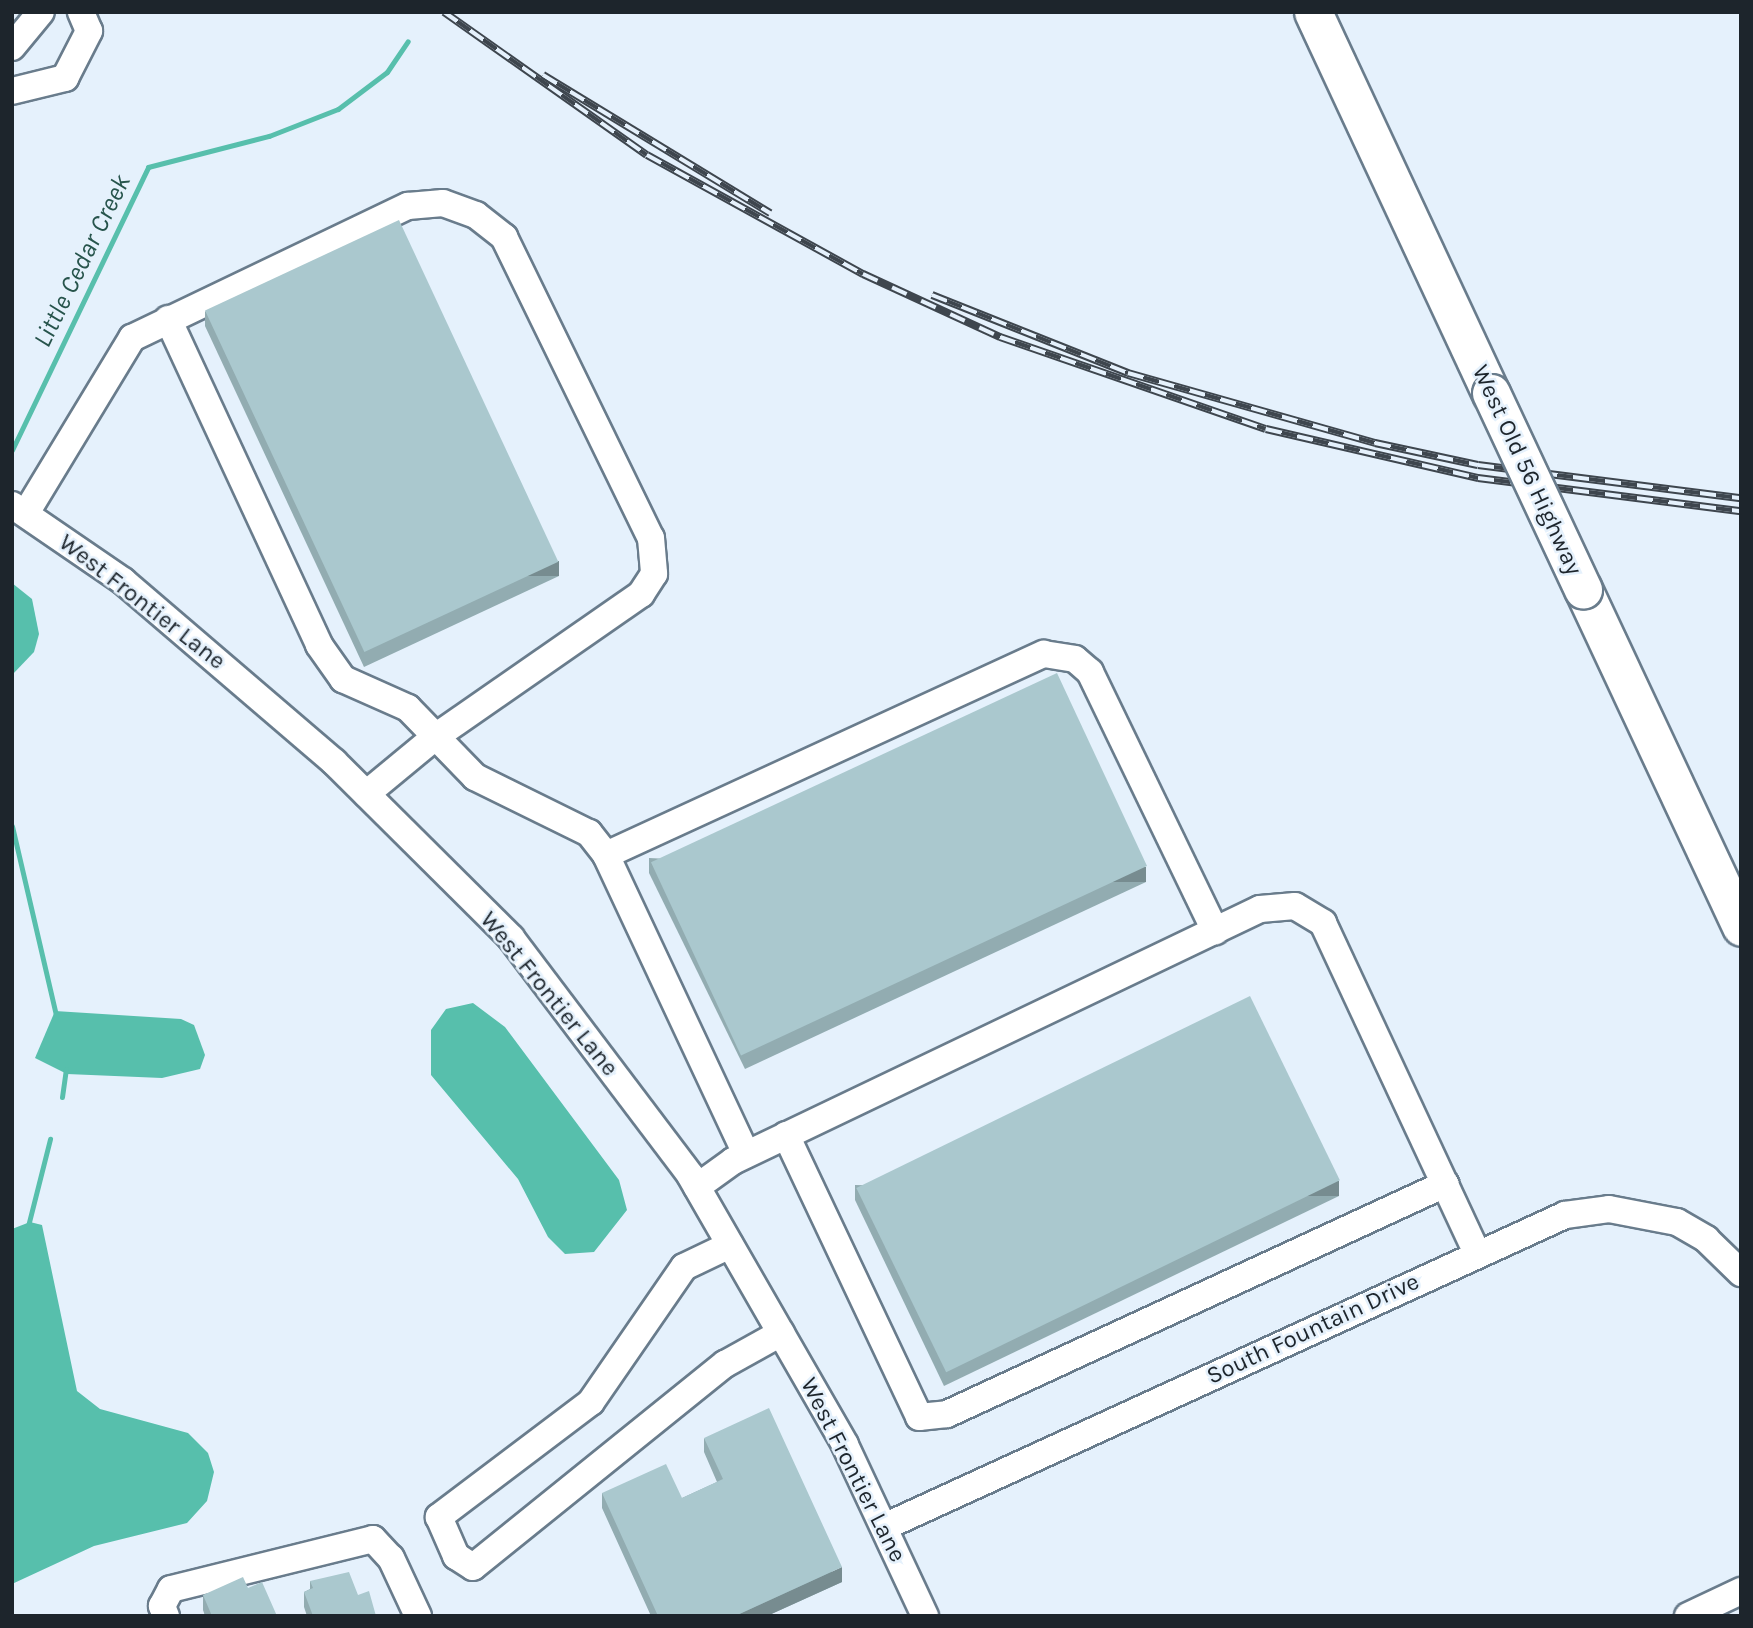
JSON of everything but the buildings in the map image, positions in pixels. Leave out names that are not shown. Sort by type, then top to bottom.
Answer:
[{"type":"highway","name":"West Old 56 Highway","points":[[1313,12],[1741,927]]},
{"type":"street","points":[[12,47],[41,12]]},
{"type":"street","points":[[12,91],[65,78],[89,31],[81,12]]},
{"type":"street","points":[[19,509],[132,338],[408,206],[443,203],[477,215],[504,237],[651,538],[654,574],[640,594],[435,737],[366,794]]},
{"type":"street","points":[[168,319],[319,645],[343,679],[408,708],[475,777],[589,833],[606,855],[746,1154]]},
{"type":"street","name":"West Frontier Lane","points":[[19,509],[172,621],[366,794],[511,938],[697,1187],[781,1333],[884,1527],[925,1616]]},
{"type":"street","points":[[606,855],[1044,654],[1074,659],[1090,672],[1214,931]]},
{"type":"street","points":[[697,1187],[746,1154],[1260,909],[1295,905],[1323,923],[1477,1254]]},
{"type":"street","points":[[786,1135],[919,1417],[947,1414],[1445,1184]]},
{"type":"street","name":"South Fountain Drive","points":[[884,1527],[1564,1215],[1609,1209],[1676,1222],[1706,1239],[1741,1273]]},
{"type":"street","points":[[730,1245],[684,1267],[591,1402],[439,1517],[456,1556],[473,1567],[725,1364],[781,1333]]},
{"type":"street","points":[[166,1616],[162,1606],[172,1589],[373,1539],[391,1558],[418,1616]]},
{"type":"street","points":[[1688,1616],[1741,1591]]},
{"type":"shaded area","points":[[12,583],[32,599],[39,634],[34,652],[12,675]]},
{"type":"shaded area","points":[[473,1003],[505,1027],[619,1180],[627,1210],[594,1252],[565,1254],[548,1237],[518,1179],[431,1075],[431,1030],[446,1009]]},
{"type":"shaded area","points":[[55,1011],[181,1019],[194,1025],[205,1055],[200,1069],[162,1078],[67,1074],[35,1058]]},
{"type":"shaded area","points":[[30,1222],[42,1225],[77,1391],[100,1409],[188,1433],[208,1453],[214,1472],[207,1501],[187,1523],[94,1546],[12,1584],[12,1229]]},
{"type":"waterway","name":"Little Cedar Creek","points":[[12,450],[148,167],[269,136],[338,109],[387,72],[408,41]]},
{"type":"waterway","points":[[12,826],[56,1015]]},
{"type":"waterway","points":[[62,1097],[66,1069]]},
{"type":"waterway","points":[[28,1226],[50,1139]]},
{"type":"railway","points":[[444,12],[647,155],[863,274],[1000,337],[1266,429],[1478,478],[1741,511]]},
{"type":"railway","points":[[543,75],[770,213]]},
{"type":"railway","points":[[932,295],[1128,373],[1375,443],[1478,465],[1741,498]]}]
